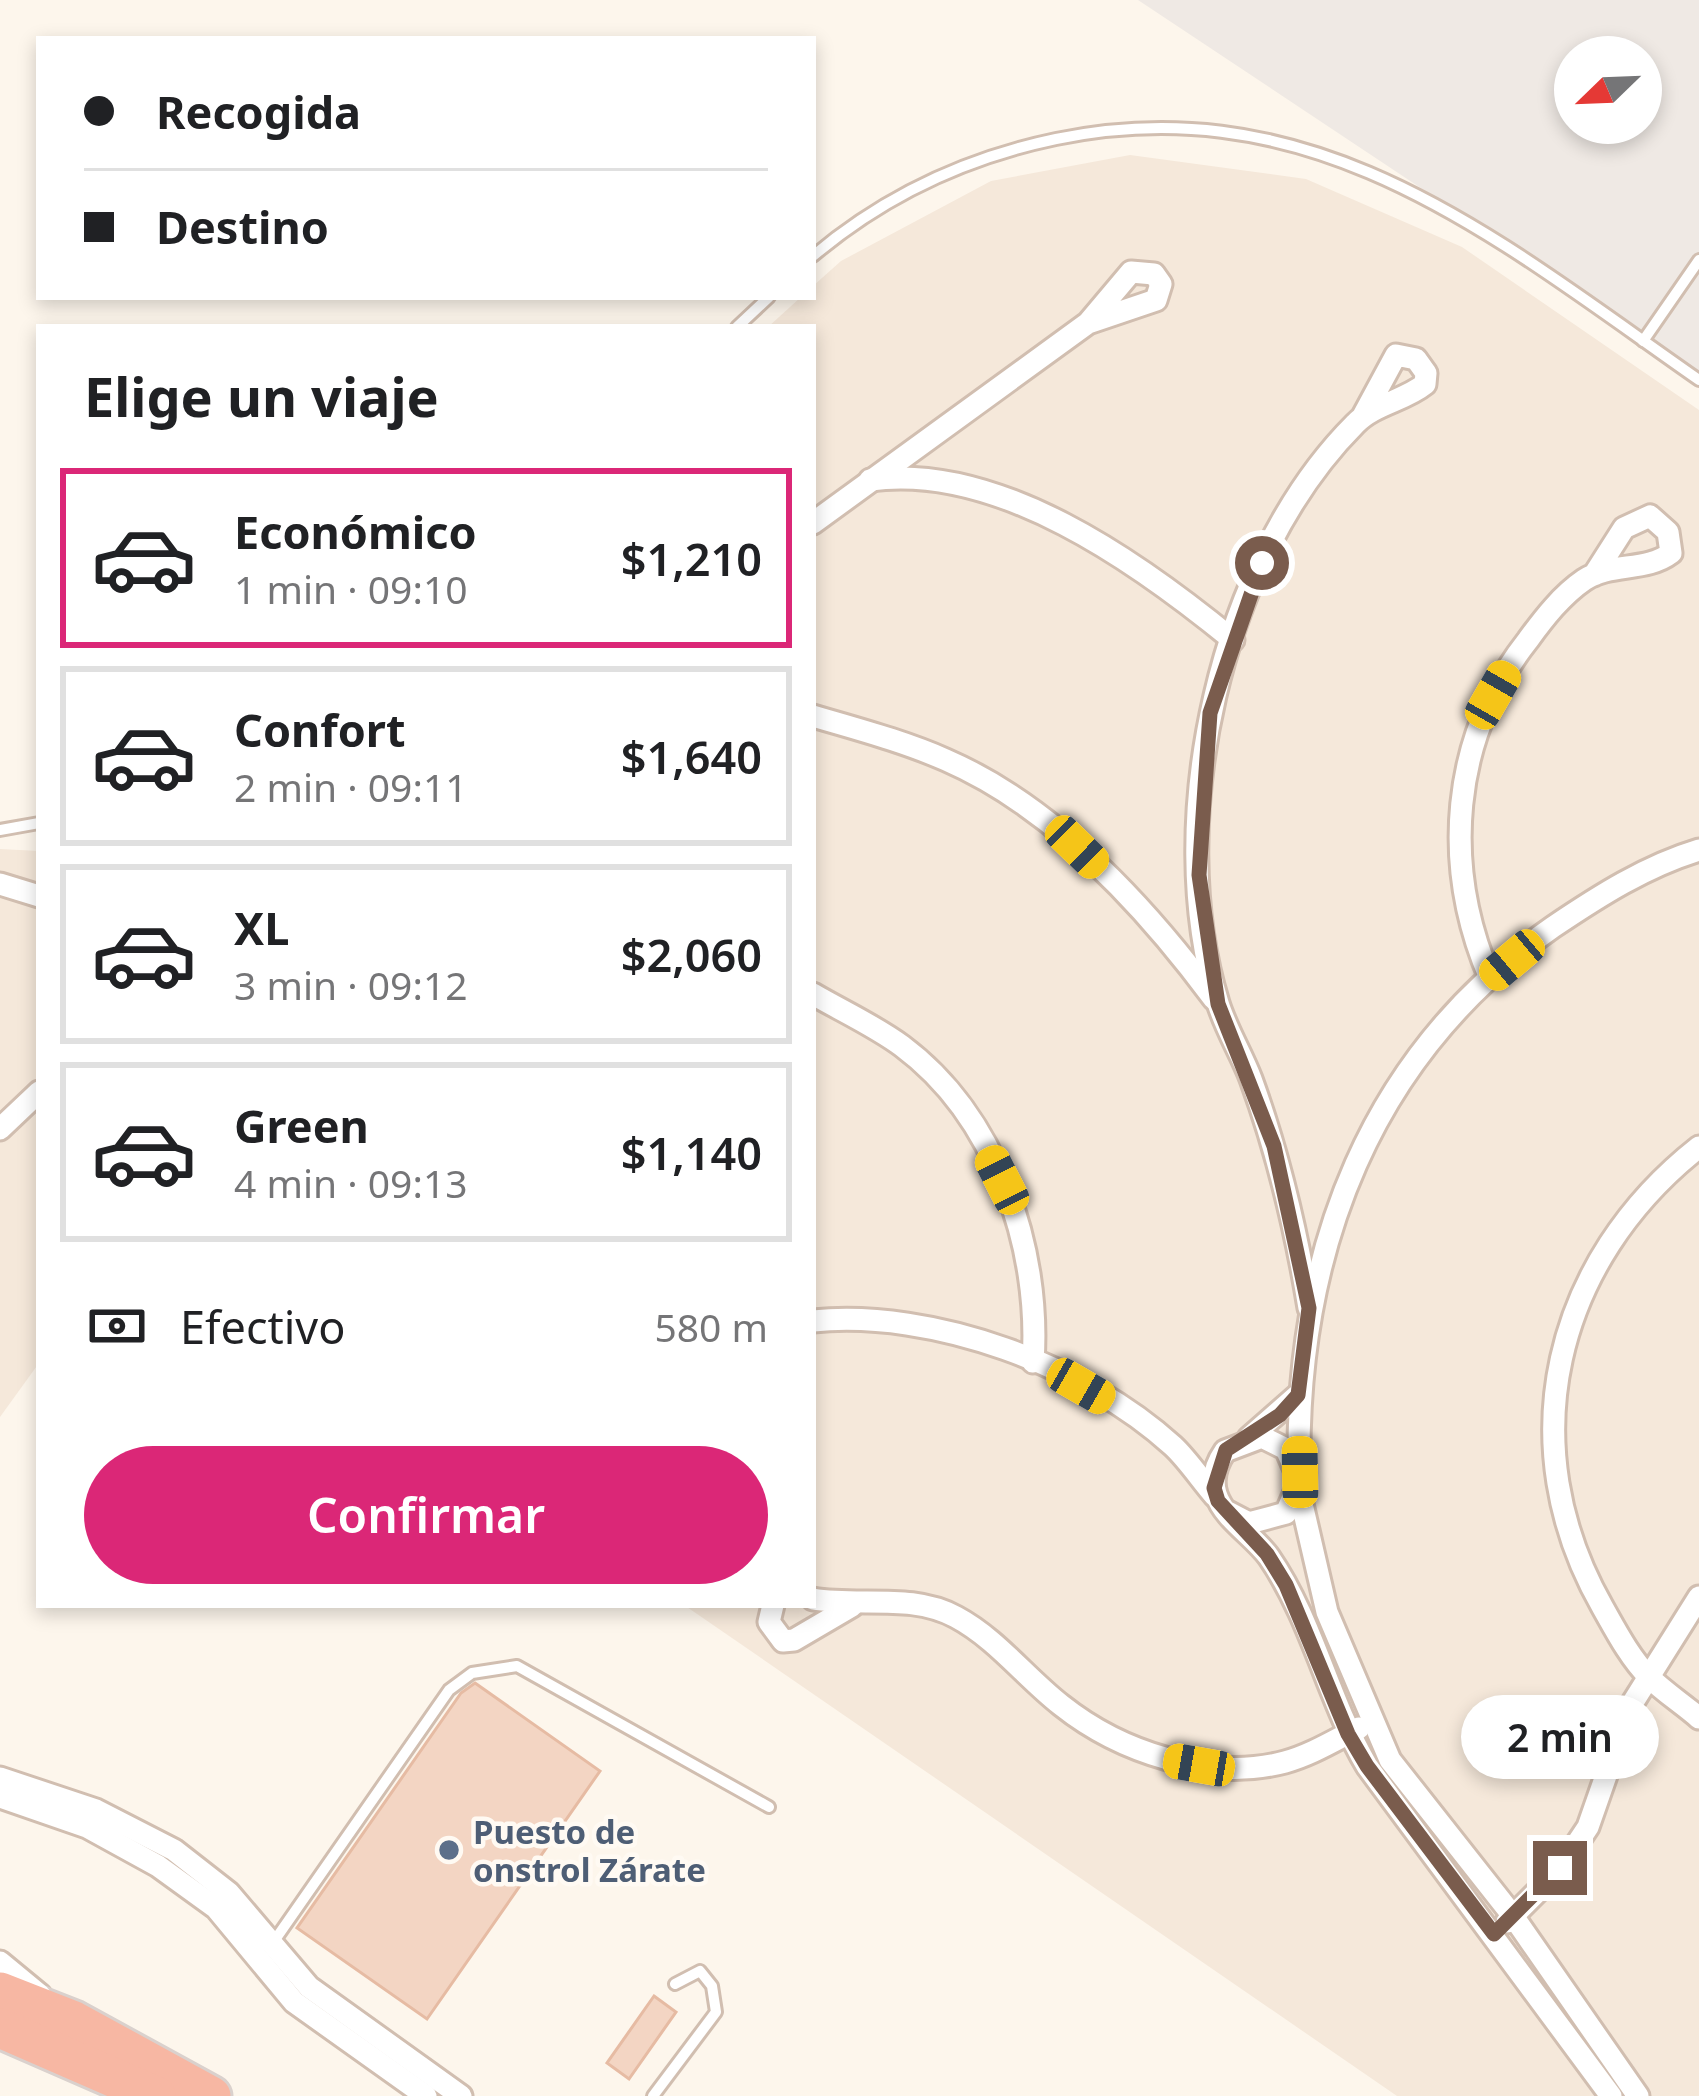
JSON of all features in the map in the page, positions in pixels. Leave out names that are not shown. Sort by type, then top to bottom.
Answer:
[{"type":"highway","points":[[0,1992],[74,2021],[211,2096]]},
{"type":"highway","points":[[0,2028],[156,2096]]},
{"type":"street","points":[[816,521],[1088,323]]},
{"type":"street","points":[[1309,1308],[1297,1234],[1274,1146],[1218,1004],[1207,937],[1200,806],[1210,713],[1248,590],[1316,469],[1363,416]]},
{"type":"street","points":[[926,440],[934,479]]},
{"type":"street","points":[[867,481],[934,479],[1074,530],[1154,576],[1233,640]]},
{"type":"street","points":[[1490,978],[1466,916],[1460,866],[1466,770],[1478,727],[1519,651],[1565,596],[1594,575]]},
{"type":"street","points":[[816,717],[947,760],[1004,790],[1077,847],[1175,950],[1218,1004]]},
{"type":"street","points":[[1638,2096],[1514,1916],[1431,1818],[1370,1722],[1327,1612],[1299,1481],[1298,1395],[1309,1308],[1355,1159],[1420,1054],[1490,978],[1534,941],[1622,882],[1699,850]]},
{"type":"street","points":[[0,884],[36,895]]},
{"type":"street","points":[[1175,950],[1207,937]]},
{"type":"street","points":[[816,996],[901,1045],[929,1070],[984,1145],[1026,1251],[1036,1318],[1033,1362]]},
{"type":"street","points":[[816,1013],[847,1015]]},
{"type":"street","points":[[4,1122],[36,1095]]},
{"type":"street","points":[[1699,1147],[1634,1207],[1604,1249],[1575,1305],[1556,1382],[1555,1451],[1571,1541],[1606,1614],[1647,1674],[1699,1718]]},
{"type":"street","points":[[1297,1234],[1329,1235]]},
{"type":"street","points":[[816,1322],[924,1325],[991,1343],[1120,1408],[1173,1446],[1267,1554],[1286,1585],[1348,1734],[1611,2096]]},
{"type":"street","points":[[1222,1506],[1218,1462],[1298,1395]]},
{"type":"street","points":[[1173,1446],[1192,1450],[1243,1440],[1275,1441],[1299,1481]]},
{"type":"street","points":[[1222,1506],[1250,1523],[1275,1520],[1299,1481]]},
{"type":"street","points":[[1494,1934],[1560,1868],[1588,1827],[1617,1739],[1647,1674],[1699,1597]]},
{"type":"street","points":[[816,1599],[853,1605],[899,1601],[956,1617],[1098,1731],[1166,1759],[1245,1767],[1282,1763],[1370,1722]]},
{"type":"street","points":[[772,1608],[770,1622],[782,1640],[794,1640],[853,1605]]},
{"type":"street","points":[[0,1778],[96,1810],[174,1850],[229,1893],[294,2002],[426,2096]]},
{"type":"street","points":[[0,1797],[87,1827],[158,1866],[216,1908],[309,1988],[461,2096]]},
{"type":"street","points":[[0,1962],[74,2021]]},
{"type":"lane","points":[[816,254],[881,205],[992,154],[1101,130],[1246,132],[1304,146],[1378,174],[1505,245],[1699,380]]},
{"type":"lane","points":[[1643,341],[1699,260]]},
{"type":"lane","points":[[740,324],[767,300]]},
{"type":"lane","points":[[0,830],[36,824]]},
{"type":"lane","points":[[267,1951],[449,1690],[472,1672],[518,1666],[770,1807]]},
{"type":"lane","points":[[653,2096],[716,2012],[712,1986],[700,1971],[675,1984]]},
{"type":"shaded area","points":[[1138,0],[1699,0],[1699,373]]},
{"type":"shaded area","points":[[1130,155],[1306,179],[1462,247],[1699,410],[1699,2096],[1397,2096],[688,1608],[816,1608],[816,324],[771,324],[798,300],[816,300],[816,283],[841,261],[991,181]]},
{"type":"shaded area","points":[[0,849],[36,851],[36,1367],[0,1417]]},
{"type":"building","name":"Puesto de onstrol Zárate","points":[[475,1683],[600,1771],[427,2019],[297,1928],[461,1693]]},
{"type":"building","points":[[654,1996],[676,2012],[629,2079],[607,2063]]},
{"type":"place","name":"Puesto de onstrol Zárate","points":[[449,1850]]},
{"type":"route","points":[[1262,563],[1248,590],[1210,713],[1200,806],[1199,875],[1218,1004],[1274,1146],[1297,1234],[1309,1308],[1298,1395],[1280,1415],[1226,1450],[1214,1474],[1214,1488],[1218,1501],[1267,1554],[1286,1585],[1348,1734],[1367,1766],[1494,1934],[1560,1868]]}]
